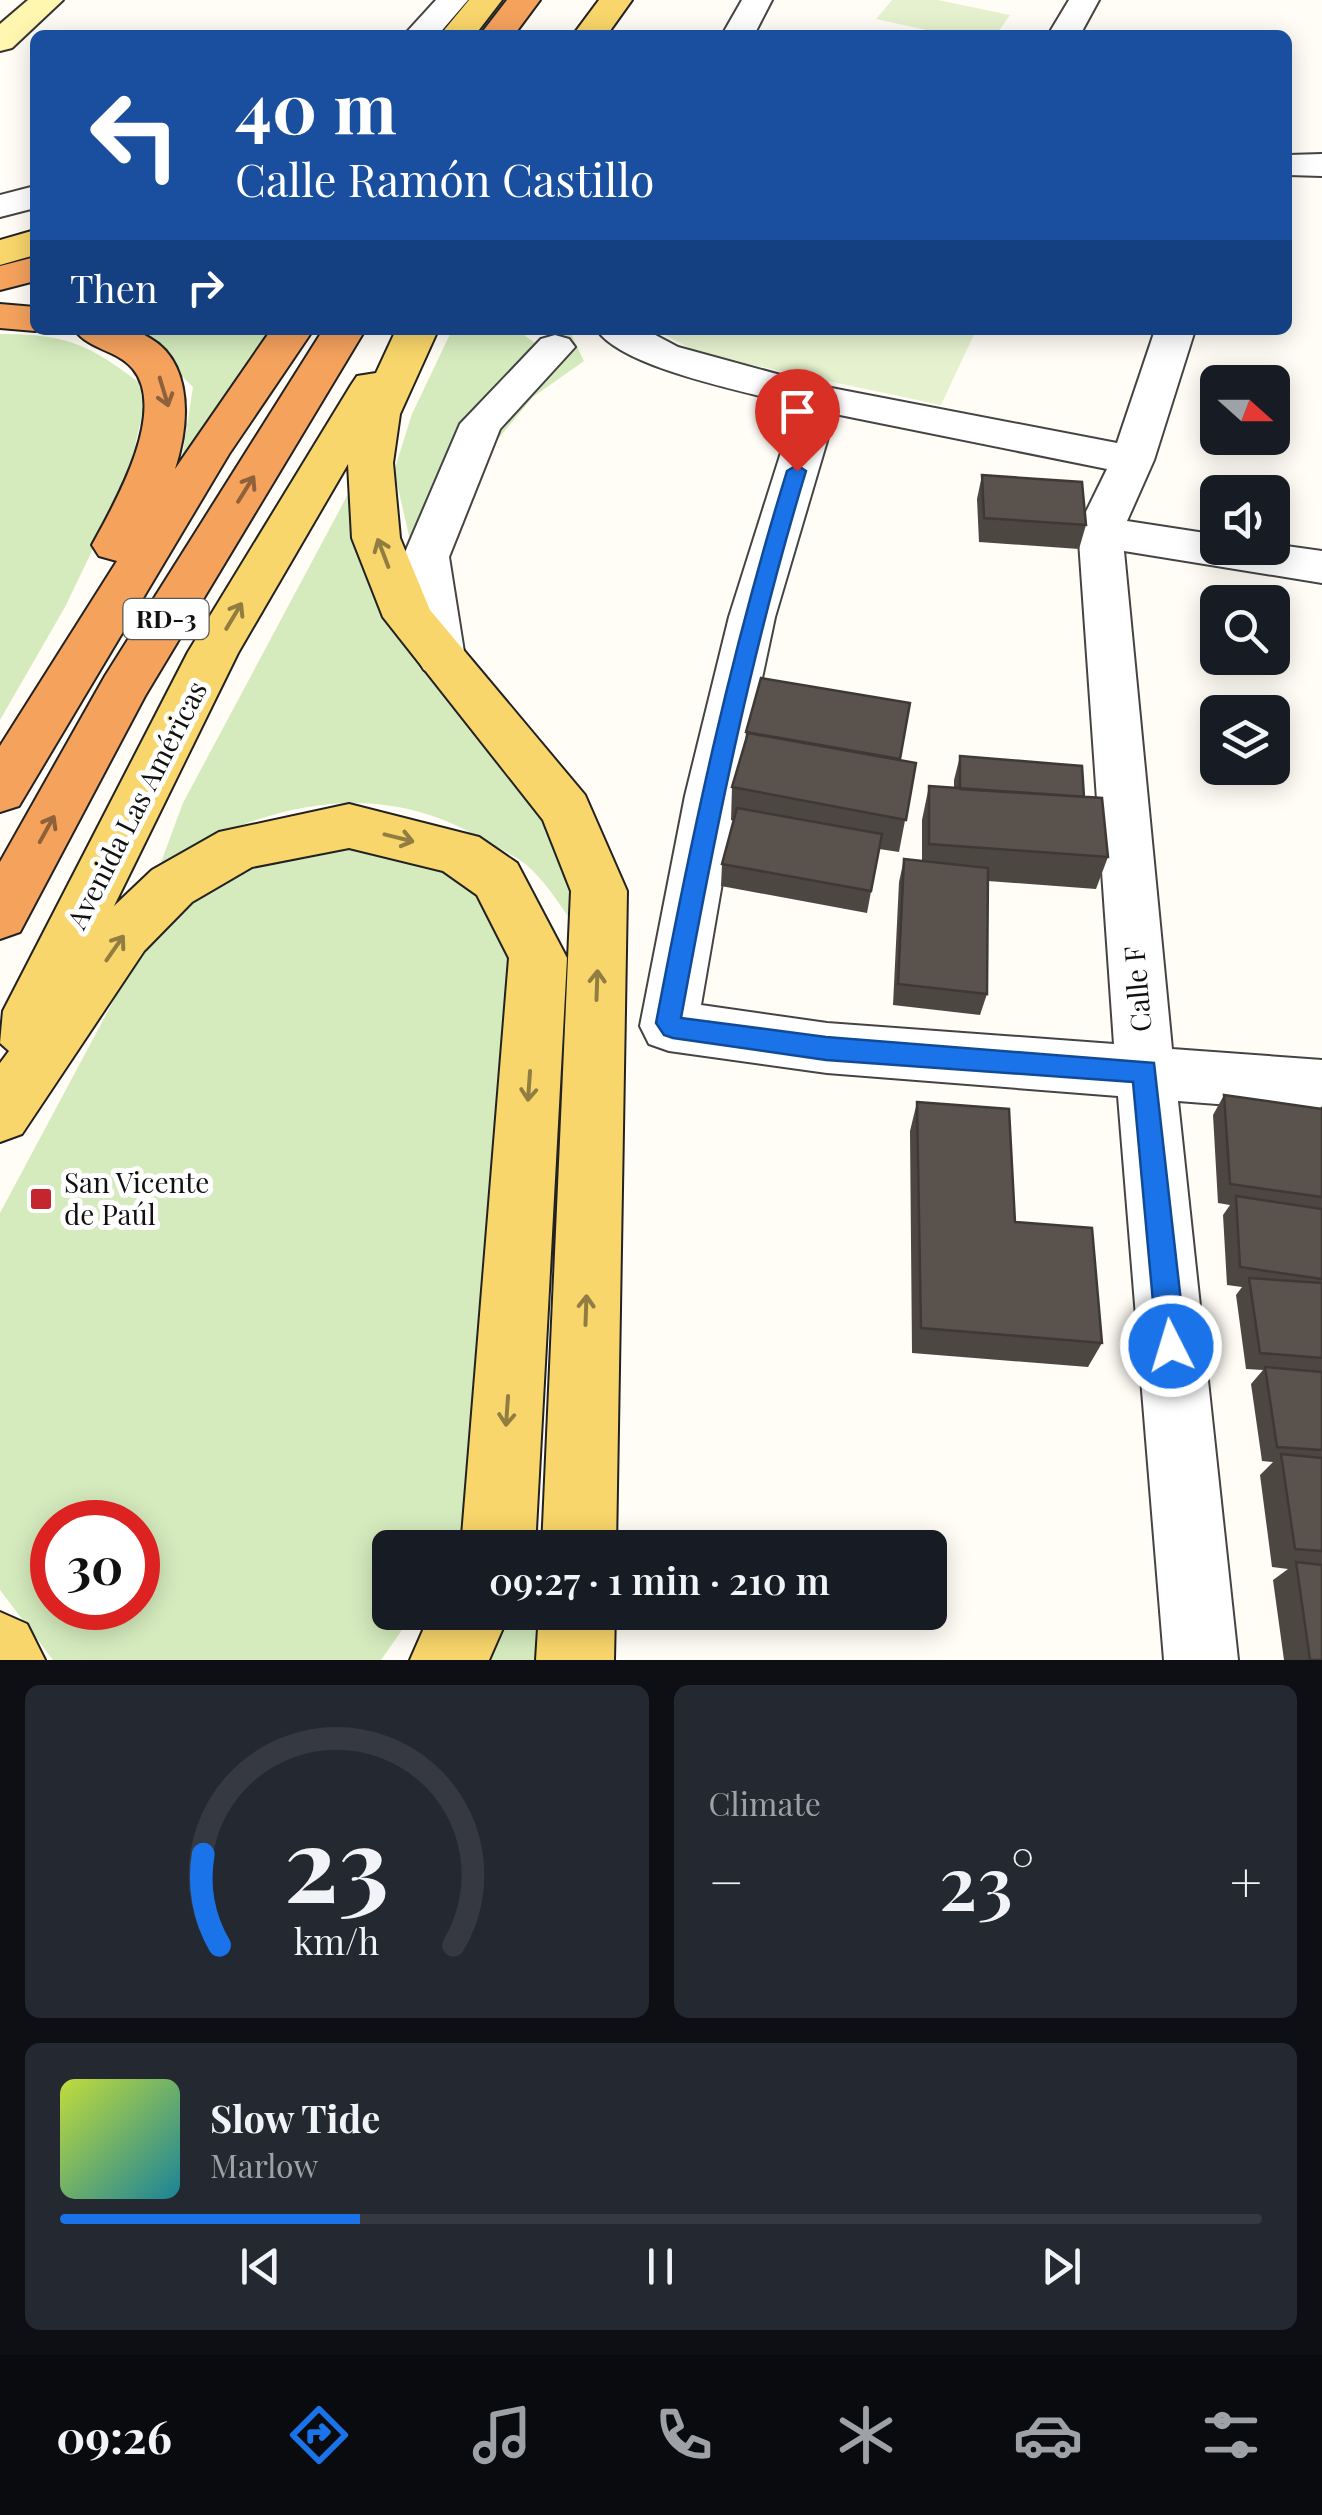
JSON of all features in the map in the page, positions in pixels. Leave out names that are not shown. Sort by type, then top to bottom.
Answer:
[{"type":"highway","points":[[501,30],[524,0]]},
{"type":"highway","points":[[0,316],[30,319]]},
{"type":"highway","points":[[0,766],[139,500],[170,411],[164,382],[145,356],[105,335]]},
{"type":"highway","name":"RD-3","points":[[0,791],[209,450],[289,335]]},
{"type":"highway","name":"RD-3","points":[[0,915],[123,689],[341,335]]},
{"type":"main road","points":[[0,42],[47,0]]},
{"type":"main road","points":[[41,30],[74,0]]},
{"type":"main road","points":[[461,30],[486,0]]},
{"type":"main road","points":[[594,30],[616,0]]},
{"type":"main road","points":[[0,67],[30,40]]},
{"type":"main road","name":"Avenida Las Américas","points":[[0,1078],[213,652],[401,335]]},
{"type":"main road","points":[[415,335],[378,414],[370,463],[376,538],[408,617],[566,810],[600,891],[580,1530]]},
{"type":"main road","points":[[0,1114],[124,934],[172,886],[239,848],[349,826],[460,853],[497,879],[538,958],[499,1530]]},
{"type":"main road","points":[[449,1660],[463,1630]]},
{"type":"main road","points":[[576,1660],[577,1630]]},
{"type":"main road","points":[[0,1652],[6,1660]]},
{"type":"street","points":[[425,30],[452,0]]},
{"type":"street","points":[[741,30],[757,0]]},
{"type":"street","points":[[1067,30],[1084,0]]},
{"type":"street","points":[[1292,164],[1322,165]]},
{"type":"street","points":[[0,206],[30,198]]},
{"type":"street","points":[[442,658],[426,556],[481,424],[535,342],[594,335]]},
{"type":"street","points":[[625,335],[664,356],[819,398],[1133,460]]},
{"type":"street","name":"Calle F","points":[[1173,335],[1133,460],[1102,532],[1145,1071],[1201,1660]]},
{"type":"street","points":[[819,398],[752,617],[711,796],[670,1026],[826,1048],[1322,1086]]},
{"type":"street","points":[[1102,532],[1322,567]]},
{"type":"green space","points":[[892,0],[938,0],[1010,15],[1000,30],[926,30],[876,19]]},
{"type":"green space","points":[[0,334],[64,340],[96,353],[148,389],[128,476],[65,607],[0,720]]},
{"type":"green space","points":[[134,335],[274,335],[179,477],[193,387],[148,343]]},
{"type":"green space","points":[[450,335],[524,335],[542,348],[547,335],[571,335],[584,361],[533,397],[460,484],[414,557],[394,471],[412,414]]},
{"type":"green space","points":[[665,335],[974,335],[941,405],[701,354]]},
{"type":"green space","points":[[362,468],[353,521],[378,607],[552,813],[580,892],[578,930],[544,883],[521,861],[444,820],[403,808],[362,803],[280,813],[239,826],[160,865],[183,803]]},
{"type":"green space","points":[[354,842],[450,871],[495,916],[520,960],[468,1530],[372,1530],[372,1630],[402,1630],[381,1660],[53,1660],[30,1630],[160,1630],[160,1500],[30,1500],[30,1630],[0,1590],[0,1213],[131,968],[167,913],[251,866]]},
{"type":"green space","points":[[496,1630],[552,1630],[550,1660],[481,1660]]},
{"type":"building","points":[[982,475],[1082,482],[1086,525],[984,518]]},
{"type":"building","points":[[761,678],[910,703],[900,759],[746,732]]},
{"type":"building","points":[[748,733],[916,763],[906,820],[732,787]]},
{"type":"building","points":[[960,756],[1082,766],[1084,797],[960,789]]},
{"type":"building","points":[[929,786],[1102,798],[1108,857],[929,844]]},
{"type":"building","points":[[737,808],[882,834],[871,891],[722,864]]},
{"type":"building","points":[[904,859],[988,868],[987,994],[898,984]]},
{"type":"building","points":[[1224,1095],[1322,1109],[1322,1197],[1230,1184]]},
{"type":"building","points":[[917,1102],[1009,1109],[1015,1222],[1092,1228],[1102,1343],[921,1328]]},
{"type":"building","points":[[1236,1196],[1322,1209],[1322,1279],[1240,1267]]},
{"type":"building","points":[[1249,1278],[1322,1283],[1322,1358],[1260,1353]]},
{"type":"building","points":[[1265,1367],[1322,1372],[1322,1450],[1277,1447]]},
{"type":"building","points":[[1281,1454],[1322,1458],[1322,1551],[1295,1549]]},
{"type":"building","points":[[1296,1562],[1322,1565],[1322,1660],[1310,1660]]},
{"type":"place","name":"San Vicente de Paúl","points":[[41,1199]]},
{"type":"route","points":[[797,471],[752,617],[711,796],[668,1023],[673,1028],[826,1048],[1145,1071],[1171,1346]]}]
